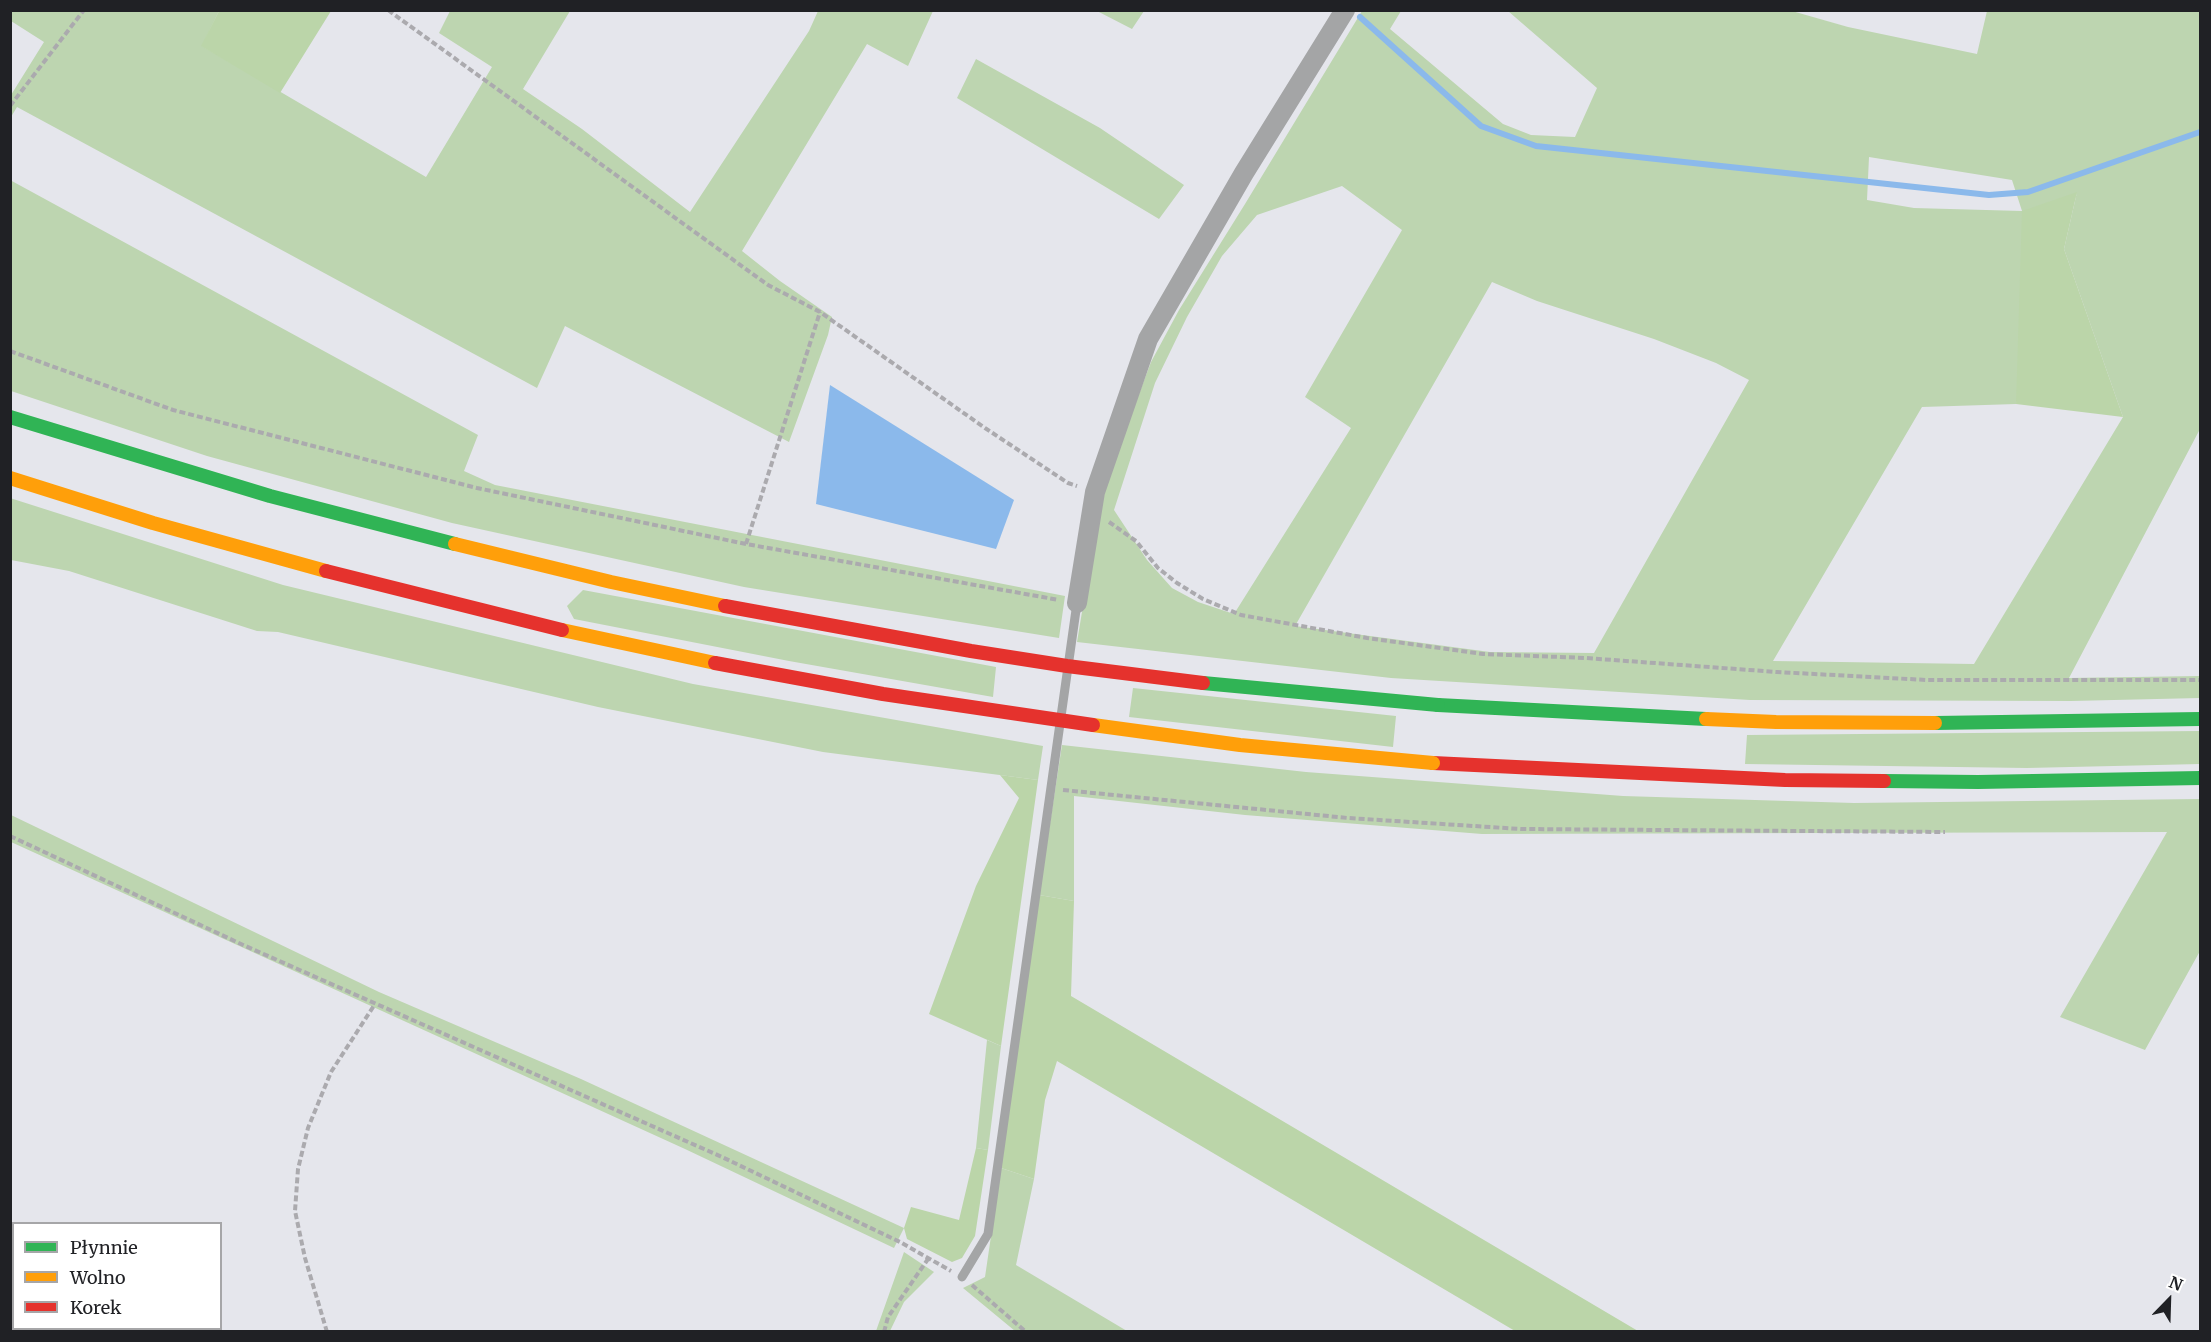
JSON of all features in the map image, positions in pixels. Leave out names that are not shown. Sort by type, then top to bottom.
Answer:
[{"type":"highway","points":[[10,417],[270,496],[412,534],[611,582],[725,606],[971,651],[1067,666],[1256,689],[1438,705],[1575,713],[1776,722],[1973,723],[2200,719]]},
{"type":"highway","points":[[10,478],[153,523],[393,589],[608,641],[715,663],[967,708],[1154,734],[1240,745],[1433,763],[1570,771],[1785,780],[1978,782],[2200,778]]},
{"type":"street","points":[[1077,603],[1095,492],[1148,339],[1244,173],[1345,10]]},
{"type":"lane","points":[[962,1277],[988,1234],[1077,603]]},
{"type":"path","points":[[10,106],[84,10]]},
{"type":"path","points":[[388,10],[768,285],[820,312],[1068,483],[1095,492]]},
{"type":"path","points":[[746,544],[820,312]]},
{"type":"path","points":[[10,351],[184,413],[477,488],[746,544],[1077,603]]},
{"type":"path","points":[[1091,516],[1113,524],[1136,541],[1158,568],[1203,599],[1241,615],[1367,638],[1483,654],[1586,658],[1927,680],[2200,680]]},
{"type":"path","points":[[1052,789],[1348,818],[1521,829],[1945,832]]},
{"type":"path","points":[[10,836],[241,944],[722,1156],[900,1242],[962,1277],[1026,1332]]},
{"type":"path","points":[[327,1332],[305,1258],[295,1211],[298,1169],[308,1128],[331,1072],[375,1004]]},
{"type":"path","points":[[884,1332],[888,1317],[928,1258]]},
{"type":"green space","points":[[219,10],[331,11],[280,93],[201,46]]},
{"type":"green space","points":[[10,11],[219,11],[202,46],[426,177],[492,67],[439,33],[450,11],[570,11],[523,89],[582,129],[690,212],[809,31],[818,11],[933,11],[908,66],[867,44],[742,251],[832,317],[828,335],[789,442],[565,326],[537,388],[17,107],[11,117],[11,95],[44,42],[11,21]]},
{"type":"green space","points":[[1097,11],[1144,11],[1132,29]]},
{"type":"green space","points":[[1362,11],[1401,11],[1390,29],[1503,124],[1531,135],[1575,137],[1597,88],[1508,11],[1792,11],[1848,27],[1977,54],[1987,11],[2200,11],[2200,429],[2069,678],[2200,676],[2200,698],[2071,701],[1750,700],[1391,678],[1077,642],[1102,492],[1151,362],[1179,310]],"holes":[[[1869,157],[2012,180],[2022,211],[1914,208],[1867,200]],[[1342,186],[1402,230],[1305,397],[1351,428],[1234,614],[1198,602],[1172,588],[1147,560],[1114,510],[1155,383],[1187,317],[1222,256],[1257,215]],[[2077,192],[2064,249],[2123,417],[1974,664],[1773,661],[1922,407],[2016,404]],[[1492,282],[1537,301],[1654,339],[1716,363],[1749,380],[1594,653],[1490,652],[1295,626]]]},
{"type":"green space","points":[[976,59],[1100,128],[1184,185],[1159,219],[957,98]]},
{"type":"green space","points":[[10,180],[478,435],[464,471],[495,485],[1065,596],[1059,638],[744,587],[452,523],[207,456],[11,391]]},
{"type":"green space","points":[[2077,192],[2064,249],[2123,417],[2016,404],[2022,211]]},
{"type":"green space","points":[[10,498],[283,585],[693,684],[1043,746],[1038,780],[823,752],[598,707],[278,632],[257,631],[69,571],[11,560]]},
{"type":"green space","points":[[583,590],[996,667],[993,697],[789,661],[574,619],[567,606]]},
{"type":"green space","points":[[1133,688],[1396,716],[1393,747],[1129,717]]},
{"type":"green space","points":[[2200,731],[2200,764],[2027,768],[1745,764],[1747,735]]},
{"type":"green space","points":[[1062,745],[1306,772],[1623,796],[1854,803],[2200,799],[2200,951],[2145,1050],[2060,1017],[2167,832],[1482,834],[1245,815],[1074,796],[1074,901],[1039,895]]},
{"type":"green space","points":[[1000,775],[1038,780],[1001,1046],[929,1014],[976,886],[1019,798]]},
{"type":"green space","points":[[11,815],[379,992],[581,1079],[904,1228],[894,1248],[685,1149],[11,842]]},
{"type":"green space","points":[[1039,895],[1074,901],[1071,996],[1638,1331],[1515,1331],[1057,1061],[1045,1100],[1034,1179],[1001,1168]]},
{"type":"green space","points":[[987,1040],[1001,1046],[988,1150],[976,1148]]},
{"type":"green space","points":[[976,1148],[988,1150],[975,1236],[962,1258],[952,1262],[907,1239],[904,1228],[911,1207],[959,1220]]},
{"type":"green space","points":[[1001,1168],[1034,1179],[1016,1265],[1127,1331],[1015,1331],[963,1288],[985,1277]]},
{"type":"green space","points":[[904,1252],[934,1272],[904,1302],[890,1331],[876,1331]]},
{"type":"water","points":[[830,385],[1014,500],[996,549],[816,504]]},
{"type":"waterway","points":[[1360,17],[1481,126],[1536,146],[1989,195],[2028,192],[2200,132]]},
{"type":"traffic: fast","points":[[10,417],[270,496],[455,544]]},
{"type":"traffic: fast","points":[[1203,683],[1438,705]]},
{"type":"traffic: fast","points":[[1438,705],[1706,719]]},
{"type":"traffic: fast","points":[[1935,723],[2200,719]]},
{"type":"traffic: fast","points":[[1884,781],[1978,782],[2200,778]]},
{"type":"traffic: slow","points":[[10,478],[153,523],[326,571]]},
{"type":"traffic: slow","points":[[455,544],[611,582],[725,606]]},
{"type":"traffic: slow","points":[[562,630],[715,663]]},
{"type":"traffic: slow","points":[[1706,719],[1935,723]]},
{"type":"traffic: slow","points":[[1093,725],[1240,745],[1433,763]]},
{"type":"traffic: jam","points":[[326,571],[562,630]]},
{"type":"traffic: jam","points":[[725,606],[971,651],[1203,683]]},
{"type":"traffic: jam","points":[[715,663],[883,694],[1093,725]]},
{"type":"traffic: jam","points":[[1433,763],[1785,780],[1884,781]]}]
